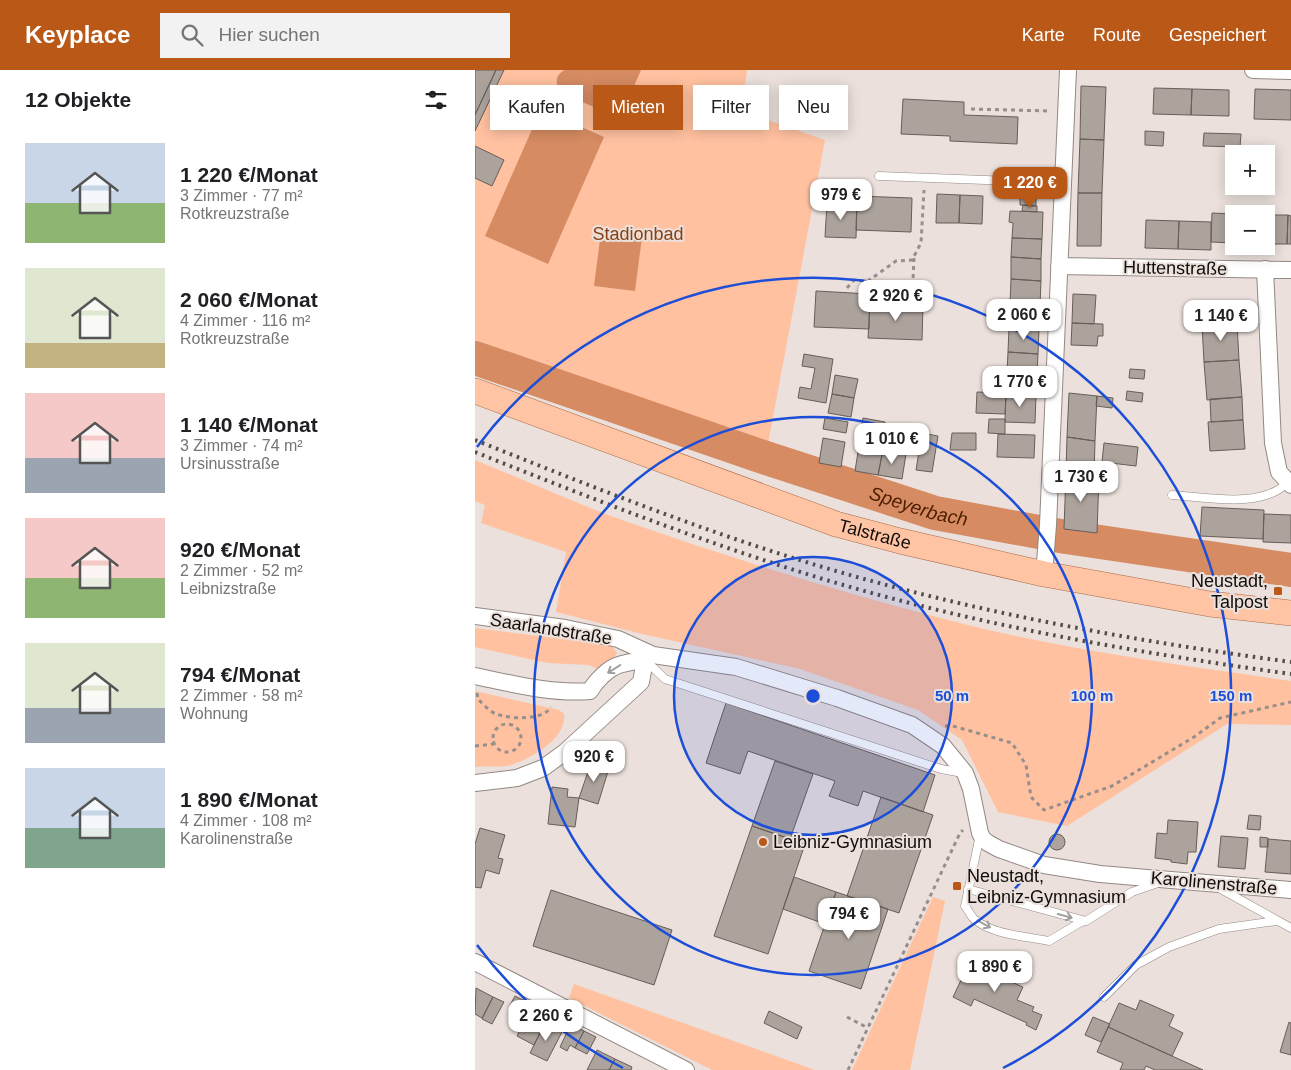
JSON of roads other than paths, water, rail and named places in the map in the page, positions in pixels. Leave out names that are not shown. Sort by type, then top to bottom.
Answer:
[{"type":"main road","name":"Talstraße","points":[[475,391],[836,524],[900,541],[1044,574],[1210,604],[1291,613]]},
{"type":"street","points":[[1044,574],[1048,524],[1068,70]]},
{"type":"street","points":[[1253,70],[1291,71]]},
{"type":"street","name":"Huttenstraße","points":[[1059,266],[1291,270]]},
{"type":"street","points":[[1265,269],[1273,443],[1279,472],[1289,484]]},
{"type":"street","name":"Saarlandstraße","points":[[475,616],[565,628],[618,639],[649,658]]},
{"type":"street","points":[[475,783],[517,778],[543,768],[565,752],[641,682],[649,658]]},
{"type":"street","points":[[590,691],[594,683],[617,666],[649,658],[736,667],[837,698],[912,725],[943,746],[965,773],[971,789],[980,833]]},
{"type":"street","points":[[475,680],[553,690],[590,691],[610,710]]},
{"type":"street","name":"Karolinenstraße","points":[[980,833],[983,839],[999,849],[1044,865],[1101,874],[1291,890]]},
{"type":"street","points":[[475,962],[686,1070]]},
{"type":"lane","points":[[879,176],[1063,183]]},
{"type":"lane","points":[[1172,495],[1237,499],[1255,498],[1275,493],[1289,484]]},
{"type":"lane","points":[[649,658],[665,679],[941,769],[965,773]]},
{"type":"lane","points":[[980,833],[965,906],[972,918],[985,926],[1000,931],[1049,941],[1086,921],[1132,892],[1169,879]]},
{"type":"lane","points":[[1210,883],[1291,928]]},
{"type":"lane","points":[[968,889],[1086,921]]},
{"type":"lane","points":[[1104,997],[1136,965],[1169,947],[1219,929],[1276,921]]},
{"type":"waterway","name":"Speyerbach","points":[[475,358],[757,455],[935,513],[1066,537],[1291,570]]},
{"type":"railway","points":[[475,440],[726,536],[827,568],[892,586],[958,603],[1090,630],[1224,653],[1291,662]]},
{"type":"railway","points":[[475,452],[691,535],[823,579],[881,595],[938,610],[1055,636],[1291,674]]},
{"type":"place","name":"Neustadt, Talpost","points":[[1278,591]]},
{"type":"place","name":"Leibniz-Gymnasium","points":[[763,842]]},
{"type":"place","name":"Neustadt, Leibniz-Gymnasium","points":[[957,886]]},
{"type":"park label","name":"Stadionbad","points":[[638,234]]}]
